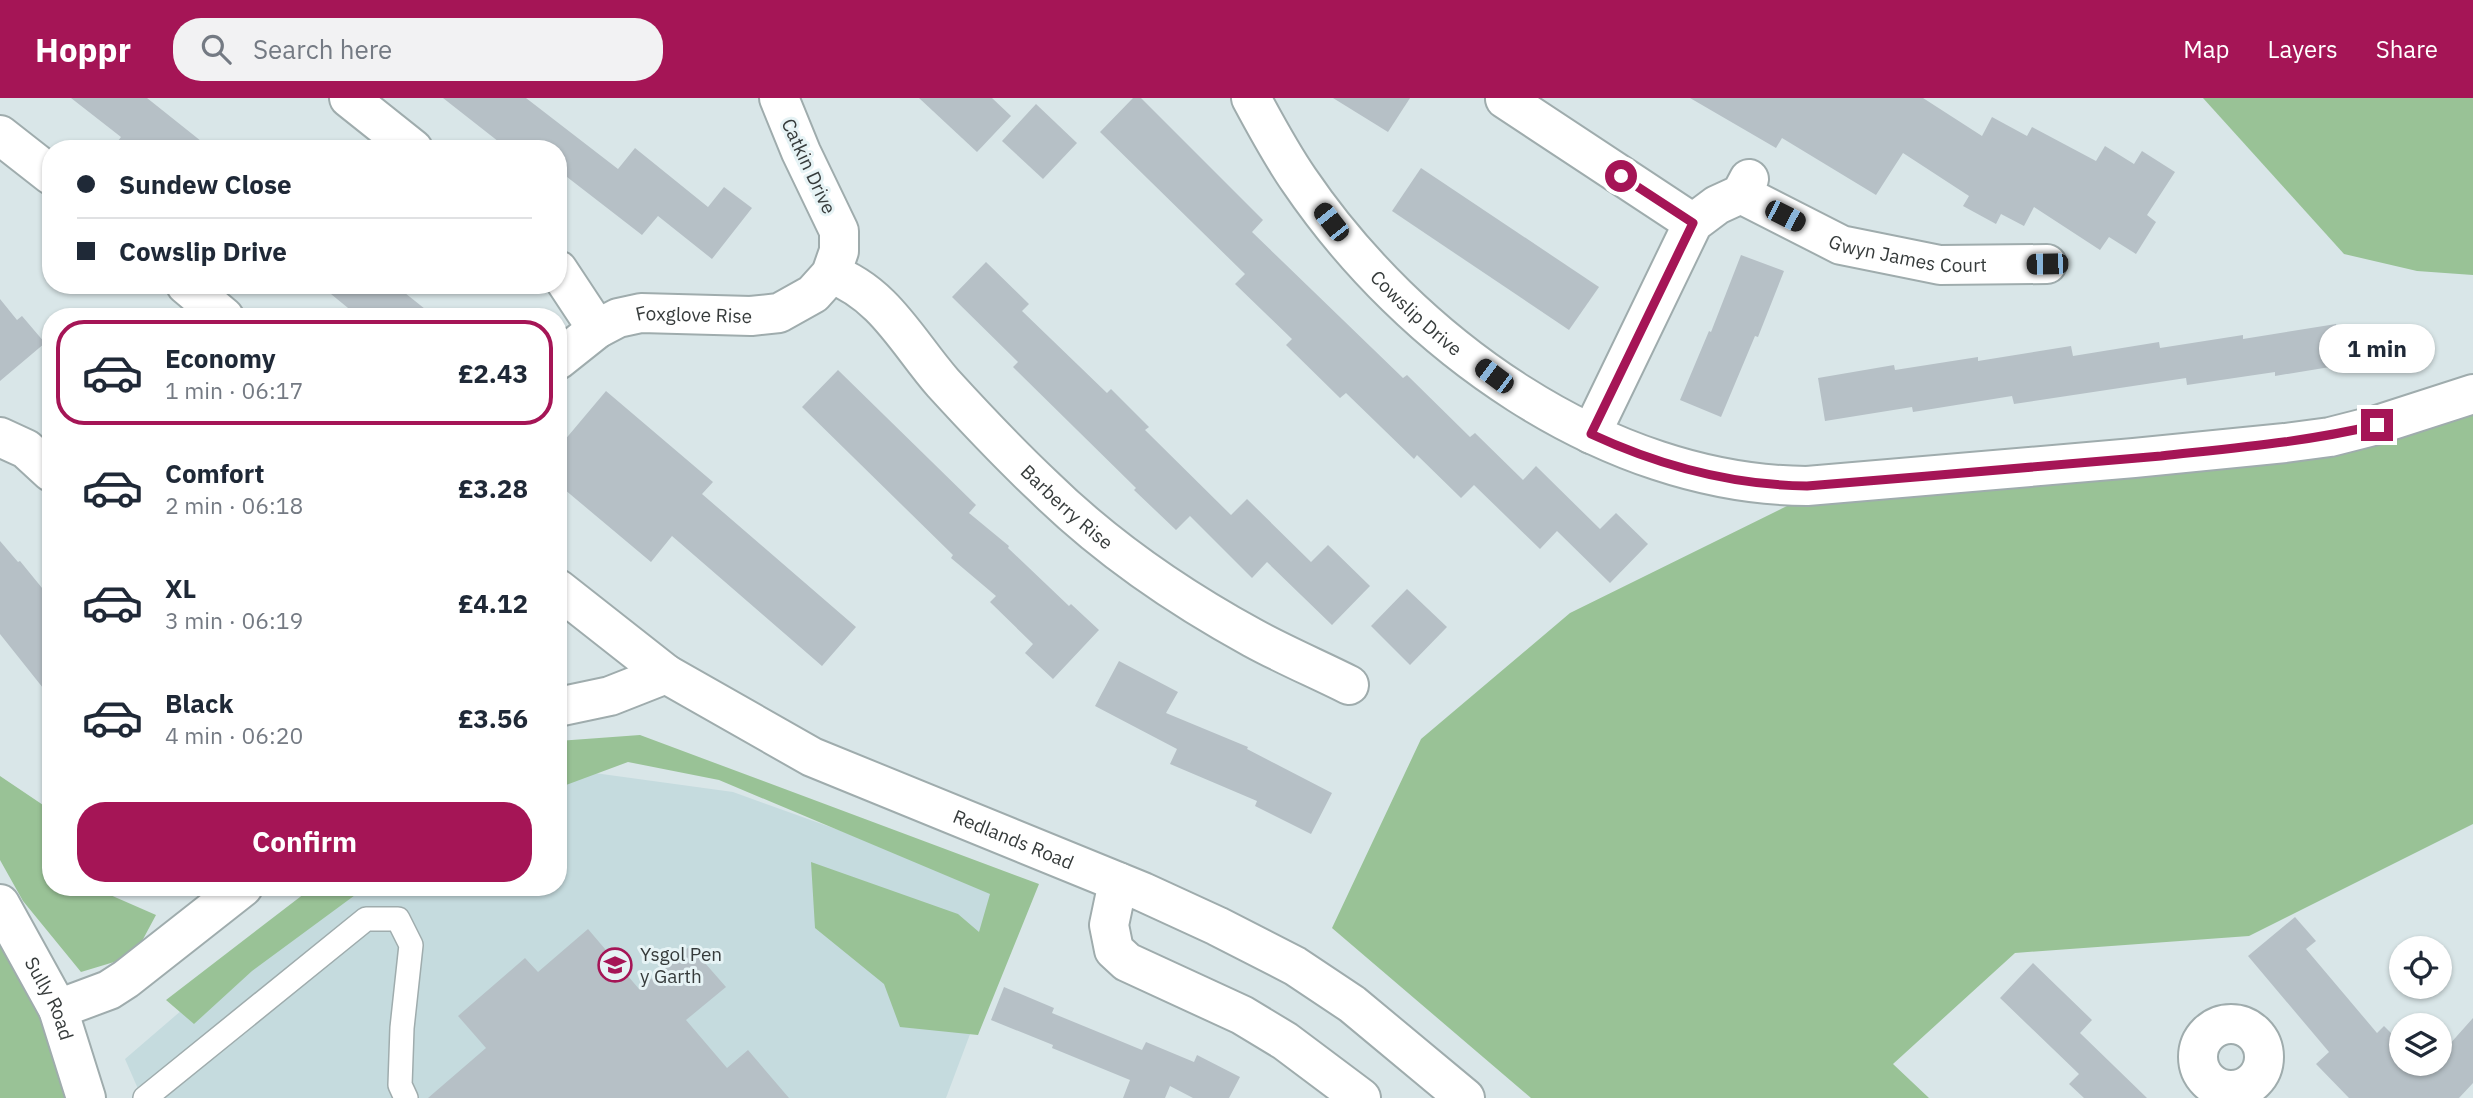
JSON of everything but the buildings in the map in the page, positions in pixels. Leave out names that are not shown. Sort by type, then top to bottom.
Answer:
[{"type":"street","points":[[349,98],[402,140]]},
{"type":"street","name":"Catkin Drive","points":[[779,98],[800,152],[839,231],[839,251],[831,274]]},
{"type":"street","name":"Cowslip Drive","points":[[1251,98],[1299,181],[1370,269],[1447,341],[1534,402],[1591,434],[1623,449],[1691,471],[1778,486],[1807,486],[2134,458],[2330,437],[2473,394]]},
{"type":"street","points":[[1505,99],[1693,223],[1591,434]]},
{"type":"street","points":[[0,135],[42,168]]},
{"type":"street","name":"Gwyn James Court","points":[[1693,223],[1745,186],[1841,245],[1940,265],[2047,264]]},
{"type":"street","name":"Foxglove Rise","points":[[567,353],[597,328],[618,318],[641,313],[751,316],[779,313],[813,294],[831,274]]},
{"type":"street","name":"Barberry Rise","points":[[831,274],[848,280],[870,295],[901,328],[941,380],[1043,486],[1084,524],[1137,564],[1206,610],[1253,638],[1349,685]]},
{"type":"street","points":[[567,283],[597,328]]},
{"type":"street","points":[[197,294],[213,308]]},
{"type":"street","points":[[0,437],[26,449],[42,464]]},
{"type":"street","name":"Redlands Road","points":[[567,596],[666,674],[812,757],[1118,882],[1217,926],[1321,982],[1412,1052],[1465,1098]]},
{"type":"street","points":[[567,705],[610,696],[666,674]]},
{"type":"street","points":[[1118,882],[1109,925],[1114,950],[1127,962],[1242,1015],[1285,1041],[1361,1098]]},
{"type":"street","points":[[58,1009],[109,990],[126,979],[232,896]]},
{"type":"street","name":"Sully Road","points":[[0,904],[58,1009],[86,1098]]},
{"type":"lane","points":[[145,1098],[366,919],[398,919],[411,945],[402,1028],[400,1085],[406,1098]]},
{"type":"shaded area","name":"Ysgol Pen y Garth","points":[[567,769],[733,792],[1022,896],[946,1098],[142,1098],[125,1059],[315,896],[567,896]]},
{"type":"green space","points":[[2203,98],[2473,98],[2473,275],[2417,271],[2344,254]]},
{"type":"green space","points":[[2473,407],[2473,824],[2249,936],[2015,953],[1893,1064],[1929,1098],[1531,1098],[1332,928],[1421,739],[1570,613],[1789,505],[2155,475]]},
{"type":"green space","points":[[640,735],[1039,884],[978,1035],[900,1027],[884,984],[815,928],[811,862],[958,914],[979,932],[990,894],[719,780],[628,762],[567,785],[567,740]]},
{"type":"green space","points":[[0,776],[42,804],[42,896],[113,896],[156,915],[134,956],[81,972],[23,901],[0,860]]},
{"type":"green space","points":[[301,896],[354,896],[252,971],[194,1024],[166,1000]]},
{"type":"green space","points":[[0,945],[42,1011],[75,1098],[0,1098]]},
{"type":"place","name":"Ysgol Pen y Garth","points":[[615,965]]},
{"type":"route","points":[[1621,176],[1693,223],[1591,434],[1664,464],[1736,480],[1778,486],[1807,486],[2285,443],[2330,437],[2377,425]]}]
